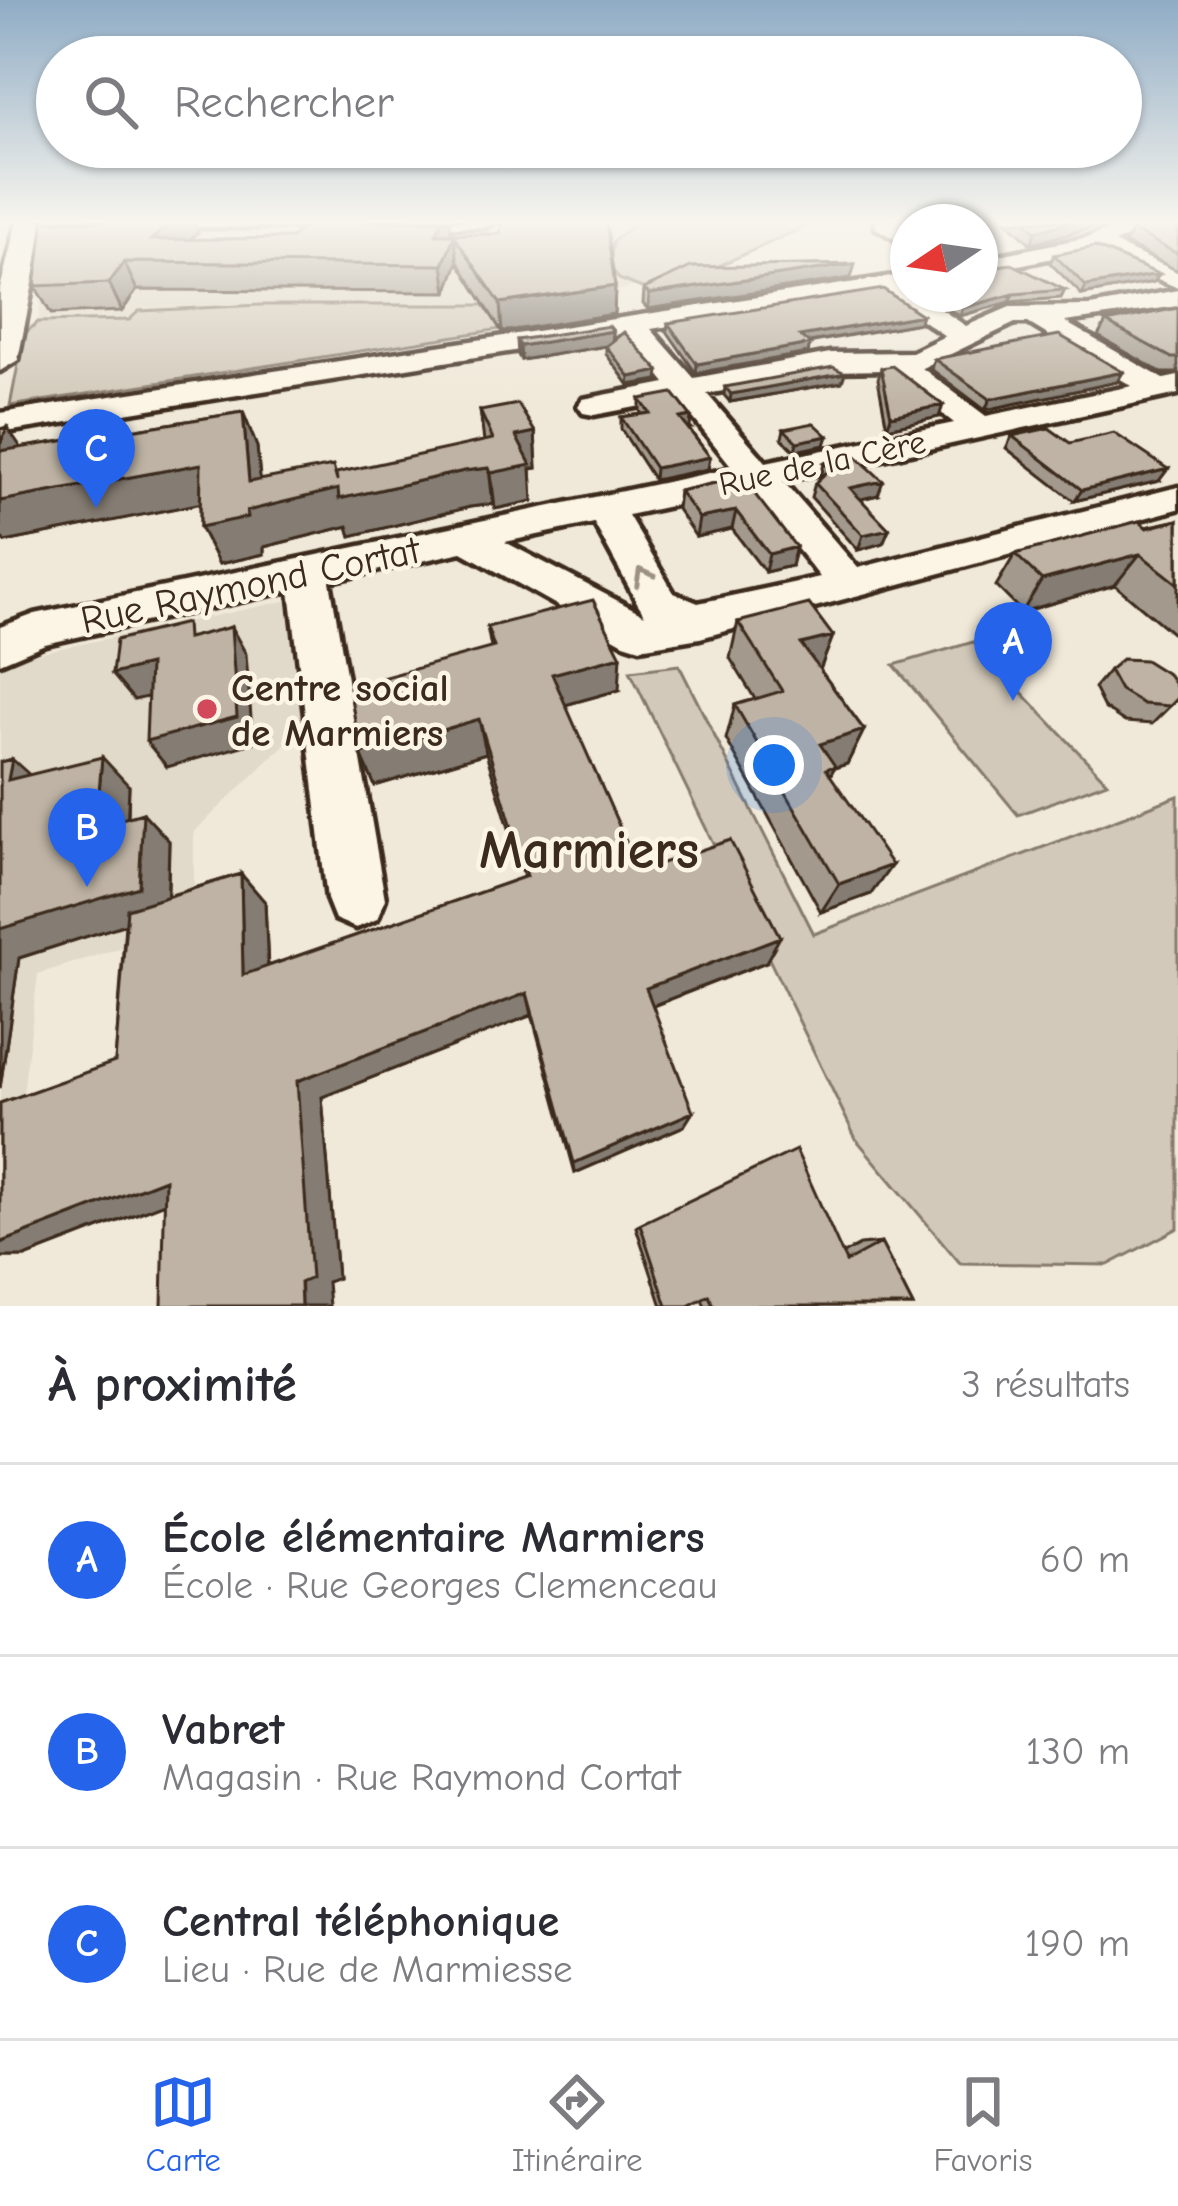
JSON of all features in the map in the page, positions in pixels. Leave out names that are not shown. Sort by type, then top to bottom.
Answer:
[{"type":"main road","points":[[0,360],[15,282]]},
{"type":"street","points":[[0,423],[890,283]]},
{"type":"street","points":[[594,406],[830,362],[896,363],[944,351],[1028,312],[1090,314],[1178,298]]},
{"type":"street","points":[[933,312],[964,338]]},
{"type":"street","points":[[1028,312],[1168,387]]},
{"type":"street","points":[[630,321],[849,585]]},
{"type":"street","points":[[896,363],[981,428]]},
{"type":"street","name":"Rue de la Cère","points":[[466,538],[1168,387]]},
{"type":"street","points":[[466,538],[640,632],[849,585],[1178,498]]},
{"type":"street","points":[[605,508],[659,604],[700,622]]},
{"type":"street","name":"Rue Raymond Cortat","points":[[12,634],[466,538]]},
{"type":"street","points":[[308,571],[356,898]]},
{"type":"shaded area","points":[[44,282],[628,282],[634,287],[585,297],[484,305],[139,311],[130,320],[38,322]]},
{"type":"shaded area","points":[[626,282],[683,282],[657,294]]},
{"type":"shaded area","points":[[260,305],[484,305],[501,329],[10,406],[24,334],[38,322],[129,320],[139,311]]},
{"type":"shaded area","points":[[290,600],[305,725],[194,832],[194,924],[38,974],[0,1275],[0,661]]},
{"type":"shaded area","points":[[973,642],[1107,782],[1018,815],[894,665]]},
{"type":"shaded area","points":[[679,665],[814,934],[1178,796],[1178,1228],[1108,1265],[960,1263],[856,1139],[630,671]]},
{"type":"building","points":[[36,282],[110,282],[109,283],[35,286]]},
{"type":"building","points":[[486,282],[614,282],[615,286],[500,303]]},
{"type":"building","points":[[659,282],[732,282],[649,294],[644,289]]},
{"type":"building","points":[[998,282],[1049,282],[1065,290],[998,298]]},
{"type":"building","points":[[883,289],[890,294],[890,312],[922,315],[800,336],[810,344],[697,364],[668,323]]},
{"type":"building","points":[[1178,308],[1178,358],[1106,322]]},
{"type":"building","points":[[609,326],[613,331],[520,346],[517,340]]},
{"type":"building","points":[[624,332],[659,371],[630,377],[606,346]]},
{"type":"building","points":[[1059,335],[1123,372],[990,399],[934,359]]},
{"type":"building","points":[[892,366],[943,405],[891,416],[881,368]]},
{"type":"building","points":[[833,367],[845,373],[731,394],[725,387]]},
{"type":"building","points":[[673,393],[691,416],[680,418],[710,457],[655,468],[621,417],[650,413],[640,399]]},
{"type":"building","points":[[518,404],[535,432],[516,436],[531,465],[491,473],[489,468],[464,471],[339,499],[338,489],[200,527],[201,464],[0,501],[0,451],[243,412],[249,482],[333,466],[337,481],[336,473],[493,439],[480,411]]},
{"type":"building","points":[[814,423],[828,436],[797,442],[784,429]]},
{"type":"building","points":[[1049,428],[1070,443],[1114,433],[1168,469],[1082,490],[1012,436]]},
{"type":"building","points":[[856,456],[883,481],[850,488],[889,529],[863,535],[815,483],[830,469],[824,463]]},
{"type":"building","points":[[734,479],[742,489],[750,488],[796,547],[769,554],[736,511],[699,518],[679,491]]},
{"type":"building","points":[[1178,520],[1178,584],[1140,554],[1042,580],[1015,554],[1139,521],[1147,528]]},
{"type":"building","points":[[593,600],[621,656],[552,674],[639,871],[730,840],[780,937],[646,988],[693,1112],[574,1163],[527,993],[297,1081],[311,1278],[300,1283],[301,1306],[162,1306],[165,1179],[0,1243],[0,1103],[115,1062],[127,909],[241,874],[243,975],[527,876],[479,719],[361,754],[349,687],[494,647],[487,627]]},
{"type":"building","points":[[809,604],[833,636],[801,644],[864,730],[820,744],[835,766],[826,769],[892,865],[839,884],[735,705],[782,691],[738,622]]},
{"type":"building","points":[[186,623],[187,638],[231,627],[237,717],[146,741],[149,665],[112,674],[116,640]]},
{"type":"building","points":[[1122,659],[1145,660],[1169,675],[1178,698],[1170,706],[1143,704],[1120,690],[1109,670]]},
{"type":"building","points":[[102,757],[96,826],[143,813],[139,887],[0,929],[0,762],[12,759],[8,780]]},
{"type":"building","points":[[796,1150],[846,1262],[881,1243],[913,1306],[713,1306],[709,1295],[688,1306],[667,1306],[640,1224]]},
{"type":"place","name":"Central téléphonique","points":[[96,508]]},
{"type":"place","name":"École élémentaire Marmiers","points":[[1013,701]]},
{"type":"place","name":"Centre social de Marmiers","points":[[207,709]]},
{"type":"place","name":"Vabret","points":[[87,887]]},
{"type":"district","name":"Marmiers","points":[[589,849]]}]
